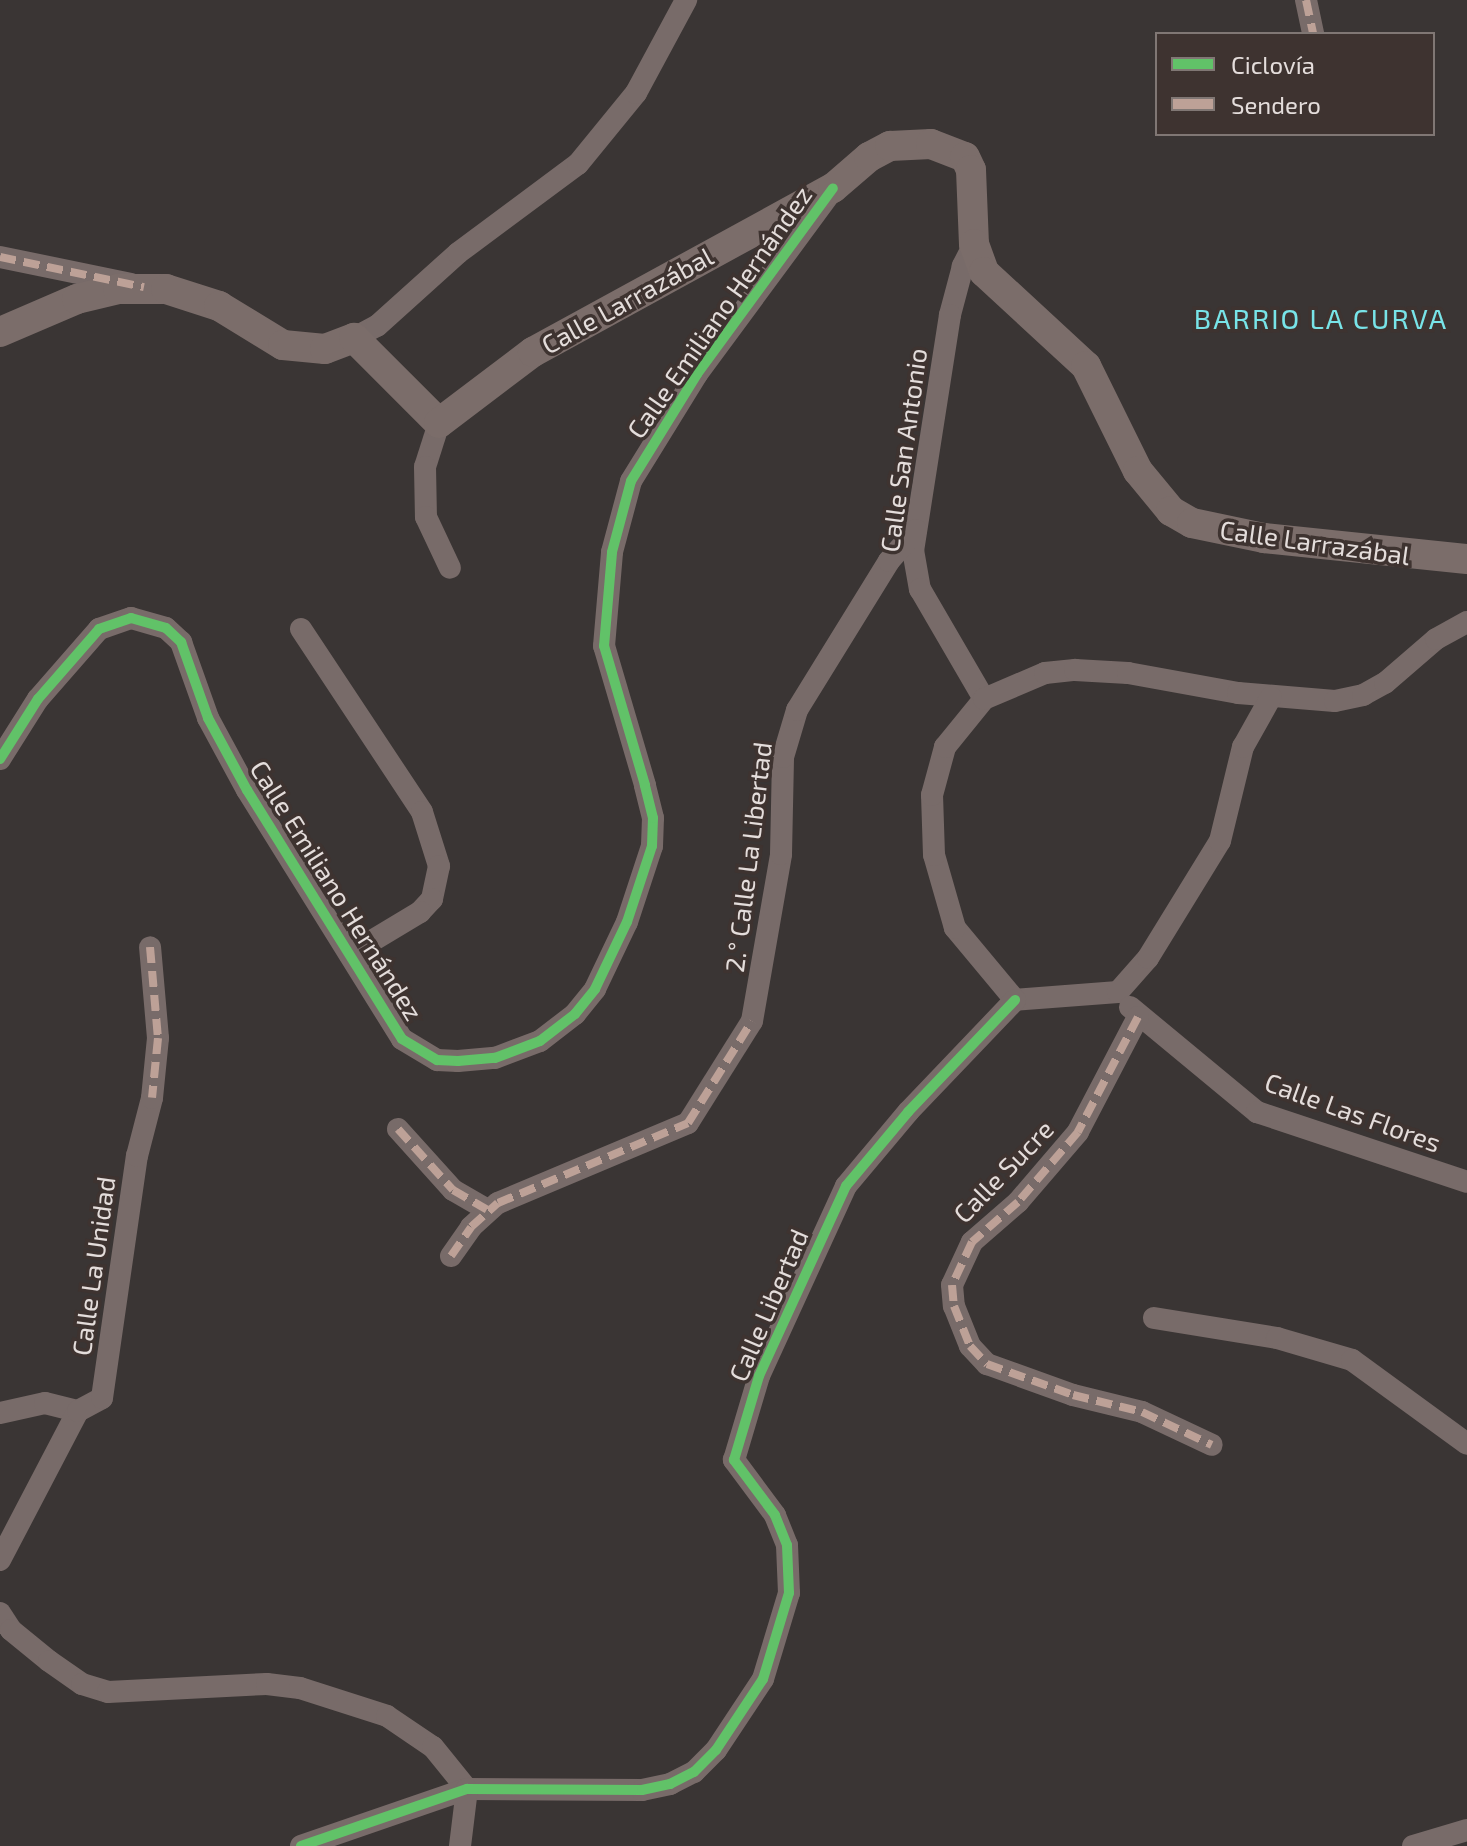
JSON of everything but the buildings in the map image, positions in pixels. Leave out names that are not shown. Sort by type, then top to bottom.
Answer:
[{"type":"street","points":[[0,257],[219,306],[283,345],[316,350],[354,338],[377,326],[458,253],[578,164],[636,93],[665,48],[686,0]]},
{"type":"street","points":[[1306,0],[1313,32]]},
{"type":"street","name":"Calle Larrazábal","points":[[439,423],[533,352],[833,188],[890,146],[909,143],[953,149],[965,157],[975,187],[974,244],[984,272],[1000,291],[1066,343],[1086,366],[1132,461],[1171,511],[1192,523],[1264,538],[1467,559]]},
{"type":"street","name":"Calle Emiliano Hernández","points":[[0,759],[38,699],[99,629],[131,618],[166,628],[181,642],[208,718],[247,790],[402,1039],[437,1060],[495,1058],[540,1041],[575,1014],[595,989],[627,922],[652,846],[653,818],[604,646],[612,552],[623,505],[644,453],[833,188]]},
{"type":"street","name":"Calle San Antonio","points":[[974,244],[963,266],[950,315],[913,550],[920,589],[984,699]]},
{"type":"street","points":[[0,332],[77,299],[144,287]]},
{"type":"street","points":[[354,338],[439,423],[425,467],[426,517],[450,568]]},
{"type":"street","name":"2.° Calle La Libertad","points":[[451,1256],[487,1210],[566,1171],[688,1123],[752,1021],[760,992],[781,854],[783,757],[797,710],[889,561],[916,530]]},
{"type":"street","points":[[1271,697],[1243,747],[1220,841],[1148,958],[1118,992],[1015,1000],[955,928],[934,855],[936,773],[945,747],[984,699],[1045,673],[1075,670],[1128,673],[1271,697],[1335,701],[1363,695],[1467,622]]},
{"type":"street","points":[[301,629],[422,812],[439,866],[432,899],[420,912],[350,954]]},
{"type":"street","name":"Calle La Unidad","points":[[0,1560],[78,1411],[102,1398],[137,1156],[152,1098],[158,1038],[150,947]]},
{"type":"street","name":"Calle Las Flores","points":[[1118,992],[1138,1017],[1257,1112],[1467,1182]]},
{"type":"street","name":"Calle Libertad","points":[[301,1846],[467,1789],[642,1790],[670,1784],[694,1772],[716,1750],[746,1709],[776,1648],[789,1593],[787,1545],[775,1515],[734,1460],[759,1376],[846,1186],[908,1112],[1015,1000]]},
{"type":"street","name":"Calle Sucre","points":[[1138,1017],[1078,1132],[1018,1202],[972,1242],[952,1285],[954,1306],[970,1346],[987,1364],[1073,1395],[1142,1412],[1212,1445]]},
{"type":"street","points":[[398,1129],[453,1190],[487,1210]]},
{"type":"street","points":[[1154,1318],[1239,1330],[1352,1360],[1467,1444]]},
{"type":"street","points":[[0,1413],[45,1403],[78,1411]]},
{"type":"street","points":[[0,1613],[11,1630],[49,1661],[82,1684],[108,1692],[267,1684],[300,1688],[387,1716],[433,1747],[467,1789],[460,1846]]},
{"type":"street","points":[[1413,1846],[1467,1830]]},
{"type":"marked path","points":[[1306,0],[1313,32]]},
{"type":"marked path","points":[[0,257],[144,287]]},
{"type":"marked path","points":[[150,947],[158,1038],[152,1098]]},
{"type":"marked path","points":[[1138,1017],[1078,1132],[1018,1202],[972,1242],[952,1285],[954,1306],[970,1346],[987,1364],[1073,1395],[1142,1412],[1212,1445]]},
{"type":"marked path","points":[[451,1256],[471,1227],[498,1203],[688,1123],[752,1021]]},
{"type":"marked path","points":[[398,1129],[453,1190],[487,1210]]},
{"type":"cycle path","points":[[0,759],[38,699],[99,629],[131,618],[166,628],[181,642],[208,718],[247,790],[402,1039],[437,1060],[458,1061],[495,1058],[540,1041],[575,1014],[595,989],[627,922],[652,846],[653,818],[604,646],[612,552],[631,481],[697,374],[833,188]]},
{"type":"cycle path","points":[[301,1846],[467,1789],[642,1790],[670,1784],[694,1772],[716,1750],[763,1679],[789,1593],[787,1545],[775,1515],[734,1460],[759,1376],[846,1186],[908,1112],[1015,1000]]},
{"type":"district","name":"BARRIO LA CURVA","points":[[1321,318]]}]
